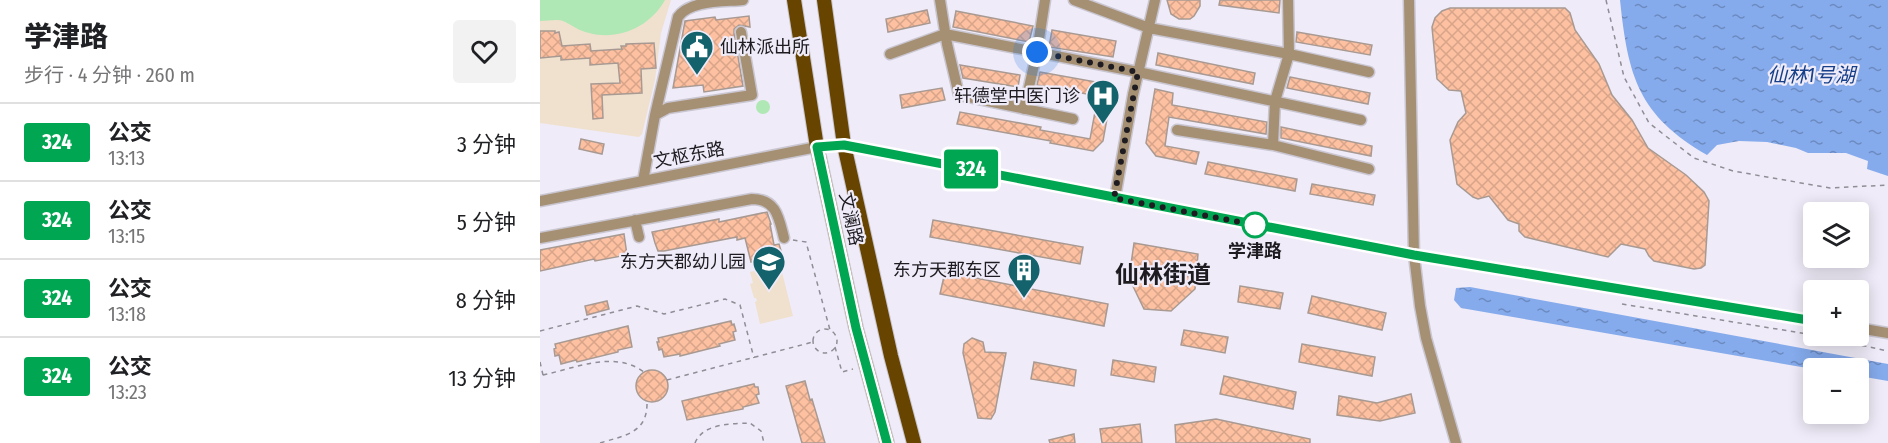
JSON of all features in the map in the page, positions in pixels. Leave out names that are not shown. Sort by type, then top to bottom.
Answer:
[{"type":"main road","name":"文澜路","points":[[794,0],[817,147],[866,365],[887,443]]},
{"type":"main road","name":"文澜路","points":[[824,0],[844,145],[891,356],[914,443]]},
{"type":"street","points":[[643,181],[655,115],[676,21],[680,13],[693,6],[743,0]]},
{"type":"street","points":[[940,0],[959,95],[1073,120]]},
{"type":"street","points":[[1024,109],[1037,52],[1045,0]]},
{"type":"street","points":[[1114,198],[1138,72],[1155,0]]},
{"type":"street","points":[[1273,145],[1275,101],[1289,54],[1288,0]]},
{"type":"street","points":[[1409,0],[1414,255],[1426,338],[1456,443]]},
{"type":"street","points":[[1077,1],[1149,28],[1289,54],[1369,72]]},
{"type":"street","points":[[655,115],[668,108],[752,95],[741,32]]},
{"type":"street","points":[[890,54],[945,34],[1138,72],[1361,120]]},
{"type":"street","points":[[1177,130],[1273,145],[1370,169]]},
{"type":"street","name":"文枢东路","points":[[540,201],[817,147],[844,145],[1414,255],[1803,319]]},
{"type":"street","points":[[540,238],[758,199],[768,202],[776,209],[784,238]]},
{"type":"street","points":[[635,220],[639,237]]},
{"type":"street","points":[[1869,330],[1888,333]]},
{"type":"path","points":[[1606,0],[1624,76],[1649,123],[1694,159],[1733,171],[1830,188],[1888,185]]},
{"type":"path","points":[[784,238],[806,242],[830,330],[836,336],[835,348],[842,372],[866,365]]},
{"type":"path","points":[[540,331],[637,306],[664,314],[725,299],[740,305],[754,358]]},
{"type":"path","points":[[1622,304],[1803,333]]},
{"type":"path","points":[[830,330],[818,331],[813,342],[820,352],[828,352],[835,348]]},
{"type":"path","points":[[667,380],[813,342]]},
{"type":"path","points":[[1865,346],[1888,351]]},
{"type":"path","points":[[540,362],[542,375],[611,361],[632,365],[644,372]]},
{"type":"path","points":[[600,443],[637,429],[644,424],[647,401]]},
{"type":"path","points":[[695,443],[705,430],[723,425],[750,423],[761,431],[764,443]]},
{"type":"shaded area","points":[[540,0],[671,0],[661,33],[655,80],[642,134],[639,137],[540,123]]},
{"type":"shaded area","name":"东方天郡幼儿园","points":[[780,264],[793,316],[760,324],[755,302],[757,301],[750,284],[753,283],[750,272]]},
{"type":"green space","points":[[540,0],[665,0],[651,18],[632,30],[600,35],[585,32],[561,20],[540,21]]},
{"type":"green space","points":[[763,100],[768,102],[770,107],[768,112],[763,114],[758,112],[756,107],[758,102]]},
{"type":"water","name":"仙林1号湖","points":[[1620,0],[1888,0],[1888,176],[1867,169],[1868,161],[1846,153],[1808,153],[1767,142],[1739,141],[1717,145],[1707,155],[1684,140],[1665,125],[1641,91],[1627,51]]},
{"type":"water","points":[[1470,287],[1855,358],[1803,358],[1803,367],[1461,308],[1454,300],[1456,288]]},
{"type":"water","points":[[1869,360],[1888,364],[1888,381],[1869,378]]},
{"type":"building","points":[[1167,0],[1200,0],[1200,6],[1190,19],[1179,19],[1171,14]]},
{"type":"building","points":[[1220,0],[1280,0],[1279,13],[1219,5]]},
{"type":"building","points":[[1450,8],[1565,8],[1570,13],[1575,30],[1599,64],[1612,95],[1632,120],[1648,148],[1686,175],[1704,192],[1709,201],[1705,265],[1694,269],[1654,261],[1645,249],[1621,244],[1608,257],[1525,237],[1519,231],[1519,224],[1508,220],[1489,196],[1478,199],[1457,184],[1450,140],[1458,122],[1466,113],[1461,91],[1449,90],[1437,79],[1432,27],[1435,18],[1442,11]]},
{"type":"building","points":[[927,10],[930,23],[888,32],[886,19]]},
{"type":"building","points":[[956,11],[1033,26],[1029,42],[953,27]]},
{"type":"building","points":[[749,16],[750,27],[739,25],[734,29],[743,86],[704,92],[703,85],[673,88],[685,21]]},
{"type":"building","points":[[1052,30],[1116,41],[1113,57],[1049,47]]},
{"type":"building","points":[[540,31],[559,32],[562,46],[590,44],[591,51],[622,49],[621,46],[626,46],[626,44],[654,43],[656,68],[641,69],[642,93],[602,95],[603,118],[593,119],[591,84],[620,83],[618,63],[590,65],[590,58],[561,60],[561,56],[540,58]]},
{"type":"building","points":[[1297,32],[1372,45],[1370,55],[1296,42]]},
{"type":"building","points":[[1158,53],[1255,73],[1253,84],[1156,65]]},
{"type":"building","points":[[960,65],[1020,75],[1018,87],[963,78]]},
{"type":"building","points":[[1040,72],[1113,85],[1103,141],[1093,151],[957,124],[960,112],[1090,139],[1098,96],[1037,85]]},
{"type":"building","points":[[1290,77],[1370,93],[1368,104],[1287,88]]},
{"type":"building","points":[[942,88],[945,100],[902,108],[900,95]]},
{"type":"building","points":[[1155,89],[1173,93],[1172,105],[1267,122],[1266,134],[1169,117],[1165,146],[1199,152],[1196,164],[1156,156],[1146,143]]},
{"type":"building","points":[[1281,127],[1372,146],[1371,156],[1281,138]]},
{"type":"building","points":[[581,139],[604,144],[602,154],[579,149]]},
{"type":"building","points":[[1208,162],[1297,179],[1295,191],[1205,174]]},
{"type":"building","points":[[1312,184],[1375,195],[1373,205],[1310,194]]},
{"type":"building","points":[[767,212],[774,245],[779,244],[782,254],[751,262],[745,238],[737,240],[737,237],[658,251],[652,232],[719,219],[719,222]]},
{"type":"building","points":[[933,220],[1083,247],[1080,264],[930,237]]},
{"type":"building","points":[[624,234],[627,255],[595,261],[594,259],[540,271],[540,250]]},
{"type":"building","points":[[1134,243],[1198,254],[1195,289],[1171,311],[1144,309],[1129,278]]},
{"type":"building","name":"东方天郡东区","points":[[945,272],[1108,304],[1104,326],[940,294]]},
{"type":"building","points":[[1240,286],[1283,293],[1280,309],[1238,302]]},
{"type":"building","points":[[1312,296],[1386,313],[1382,330],[1308,313]]},
{"type":"building","points":[[607,301],[609,309],[587,315],[585,306]]},
{"type":"building","points":[[731,321],[736,331],[733,332],[735,340],[680,356],[680,354],[664,357],[662,349],[659,350],[658,338]]},
{"type":"building","points":[[628,326],[632,347],[561,364],[559,355],[555,356],[555,344]]},
{"type":"building","points":[[1184,330],[1228,337],[1225,353],[1181,345]]},
{"type":"building","points":[[972,338],[983,342],[985,352],[1006,353],[995,412],[991,419],[978,418],[963,353],[964,344]]},
{"type":"building","points":[[1302,344],[1375,357],[1372,376],[1299,362]]},
{"type":"building","points":[[1113,360],[1156,367],[1154,382],[1111,375]]},
{"type":"building","points":[[1034,362],[1076,370],[1074,386],[1031,379]]},
{"type":"building","points":[[652,370],[663,375],[668,386],[663,397],[652,402],[641,397],[636,386],[641,375]]},
{"type":"building","points":[[1224,376],[1296,392],[1293,409],[1220,394]]},
{"type":"building","points":[[805,381],[825,443],[802,443],[786,386]]},
{"type":"building","points":[[754,384],[758,387],[759,394],[756,395],[759,403],[743,407],[743,409],[687,420],[682,401]]},
{"type":"building","points":[[1411,394],[1415,413],[1380,421],[1337,415],[1339,396],[1377,403]]},
{"type":"building","points":[[1216,419],[1310,439],[1310,443],[1176,443],[1175,425]]},
{"type":"building","points":[[1140,424],[1142,443],[1102,443],[1100,429]]},
{"type":"building","points":[[1074,434],[1075,443],[1050,443],[1049,440]]},
{"type":"bus line","name":"324","points":[[887,443],[856,328],[817,147],[844,145],[1414,255],[1803,319]]},
{"type":"place","name":"仙林派出所","points":[[697,76]]},
{"type":"place","name":"轩德堂中医门诊","points":[[1103,125]]},
{"type":"place","name":"学津路","points":[[1255,225]]},
{"type":"place","name":"东方天郡幼儿园","points":[[769,291]]},
{"type":"place","name":"东方天郡东区","points":[[1024,299]]},
{"type":"district","name":"仙林街道","points":[[1163,275]]},
{"type":"route","points":[[1037,52],[1138,72],[1114,198],[1255,225]]}]
